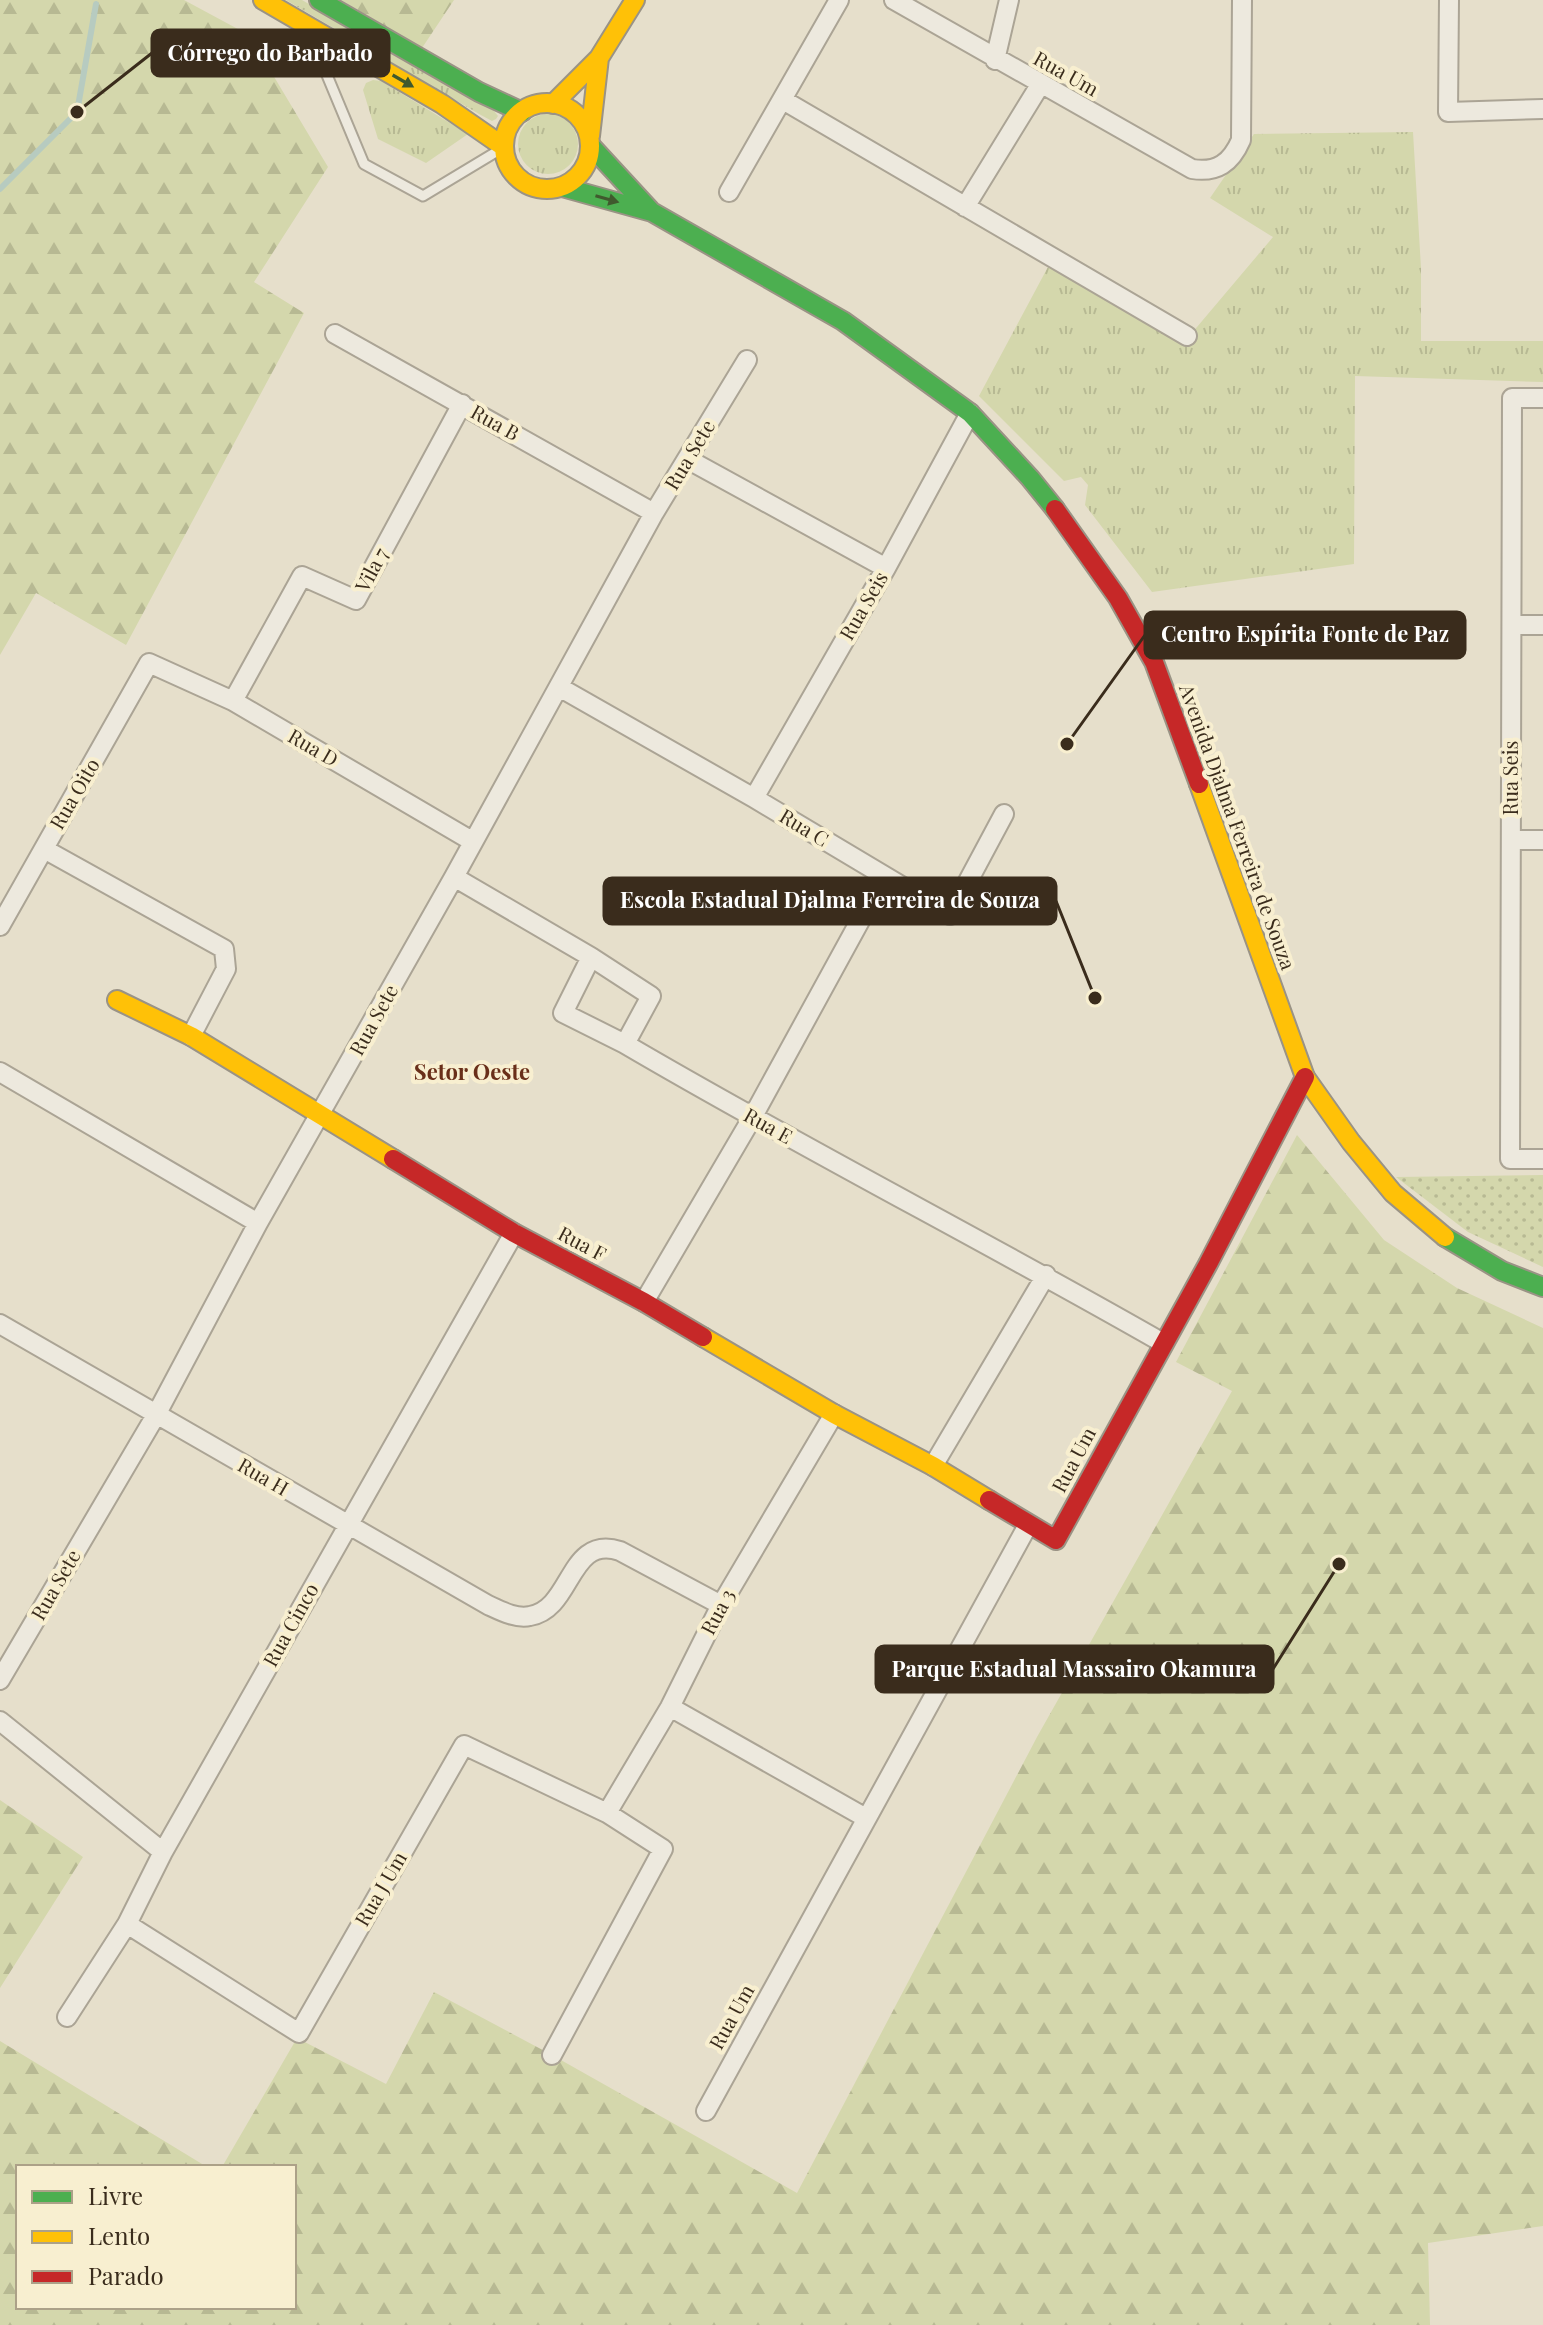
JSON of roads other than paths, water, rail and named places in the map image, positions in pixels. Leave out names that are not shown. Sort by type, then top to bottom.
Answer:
[{"type":"main road","name":"Avenida Djalma Ferreira de Souza","points":[[263,0],[442,104],[504,147],[511,169],[528,185],[562,187],[652,212],[843,321],[970,413],[1030,478],[1075,535],[1118,598],[1154,662],[1305,1077],[1351,1142],[1393,1193],[1446,1238],[1502,1271],[1543,1287]]},
{"type":"main road","points":[[319,0],[479,92],[522,112]]},
{"type":"main road","points":[[504,147],[512,121],[532,106],[553,104],[599,58],[635,0]]},
{"type":"main road","points":[[562,187],[582,172],[589,159],[599,58]]},
{"type":"main road","name":"Avenida Djalma Ferreira de Souza","points":[[553,104],[577,115],[590,141],[652,212]]},
{"type":"main road","name":"Rua F","points":[[117,1000],[191,1036],[514,1233],[644,1302],[834,1414],[933,1466],[1028,1525]]},
{"type":"main road","name":"Rua Um","points":[[1028,1525],[1056,1540],[1208,1264],[1305,1077]]},
{"type":"street","points":[[729,192],[839,0]]},
{"type":"street","name":"Rua Um","points":[[894,0],[1040,85],[1192,169],[1205,172],[1222,167],[1234,155],[1241,140],[1242,0]]},
{"type":"street","points":[[995,60],[1009,0]]},
{"type":"street","points":[[1449,0],[1448,112],[1543,109]]},
{"type":"street","points":[[965,207],[1040,85]]},
{"type":"street","points":[[783,100],[1187,336]]},
{"type":"street","name":"Rua B","points":[[335,334],[654,513]]},
{"type":"street","name":"Rua Sete","points":[[0,1680],[156,1415],[258,1223],[321,1116],[654,513],[747,360]]},
{"type":"street","name":"Rua Seis","points":[[1543,398],[1512,398],[1510,1159],[1543,1159]]},
{"type":"street","name":"Vila 7","points":[[233,701],[302,576],[356,600],[462,404]]},
{"type":"street","name":"Rua Seis","points":[[754,798],[886,568],[970,413]]},
{"type":"street","points":[[689,460],[886,568]]},
{"type":"street","points":[[1512,625],[1543,625]]},
{"type":"street","name":"Rua D","points":[[149,663],[233,701],[472,841]]},
{"type":"street","name":"Rua Oito","points":[[0,926],[149,663]]},
{"type":"street","name":"Rua C","points":[[559,687],[950,915],[1004,814]]},
{"type":"street","points":[[1511,840],[1543,840]]},
{"type":"street","points":[[44,849],[224,949],[226,969],[191,1036]]},
{"type":"street","points":[[454,877],[651,996],[625,1044]]},
{"type":"street","points":[[644,1302],[752,1118],[884,877]]},
{"type":"street","name":"Rua E","points":[[591,957],[563,1013],[1046,1275],[1163,1343]]},
{"type":"street","points":[[0,1072],[258,1223]]},
{"type":"street","name":"Rua Cinco","points":[[67,2017],[127,1924],[163,1852],[514,1233]]},
{"type":"street","points":[[933,1466],[1046,1275]]},
{"type":"street","name":"Rua H","points":[[0,1324],[347,1525],[488,1605],[510,1614],[531,1616],[554,1601],[586,1555],[604,1548],[620,1551],[721,1605]]},
{"type":"street","name":"Rua 3","points":[[607,1813],[670,1707],[721,1605],[834,1414]]},
{"type":"street","name":"Rua Um","points":[[706,2111],[1028,1525]]},
{"type":"street","points":[[670,1707],[866,1818]]},
{"type":"street","points":[[0,1721],[163,1852]]},
{"type":"street","name":"Rua J Um","points":[[127,1924],[299,2033],[464,1745],[607,1813]]},
{"type":"street","points":[[552,2055],[663,1849],[607,1813]]},
{"type":"lane","points":[[307,25],[364,164],[423,196],[504,147]]},
{"type":"waterway","points":[[0,189],[77,112],[96,4]]},
{"type":"place","name":"Córrego do Barbado","points":[[77,112]]},
{"type":"place","name":"Centro Espírita Fonte de Paz","points":[[1067,744]]},
{"type":"place","name":"Escola Estadual Djalma Ferreira de Souza","points":[[1095,998]]},
{"type":"place","name":"Parque Estadual Massairo Okamura","points":[[1339,1564]]},
{"type":"district","name":"Setor Oeste","points":[[472,1072]]}]
